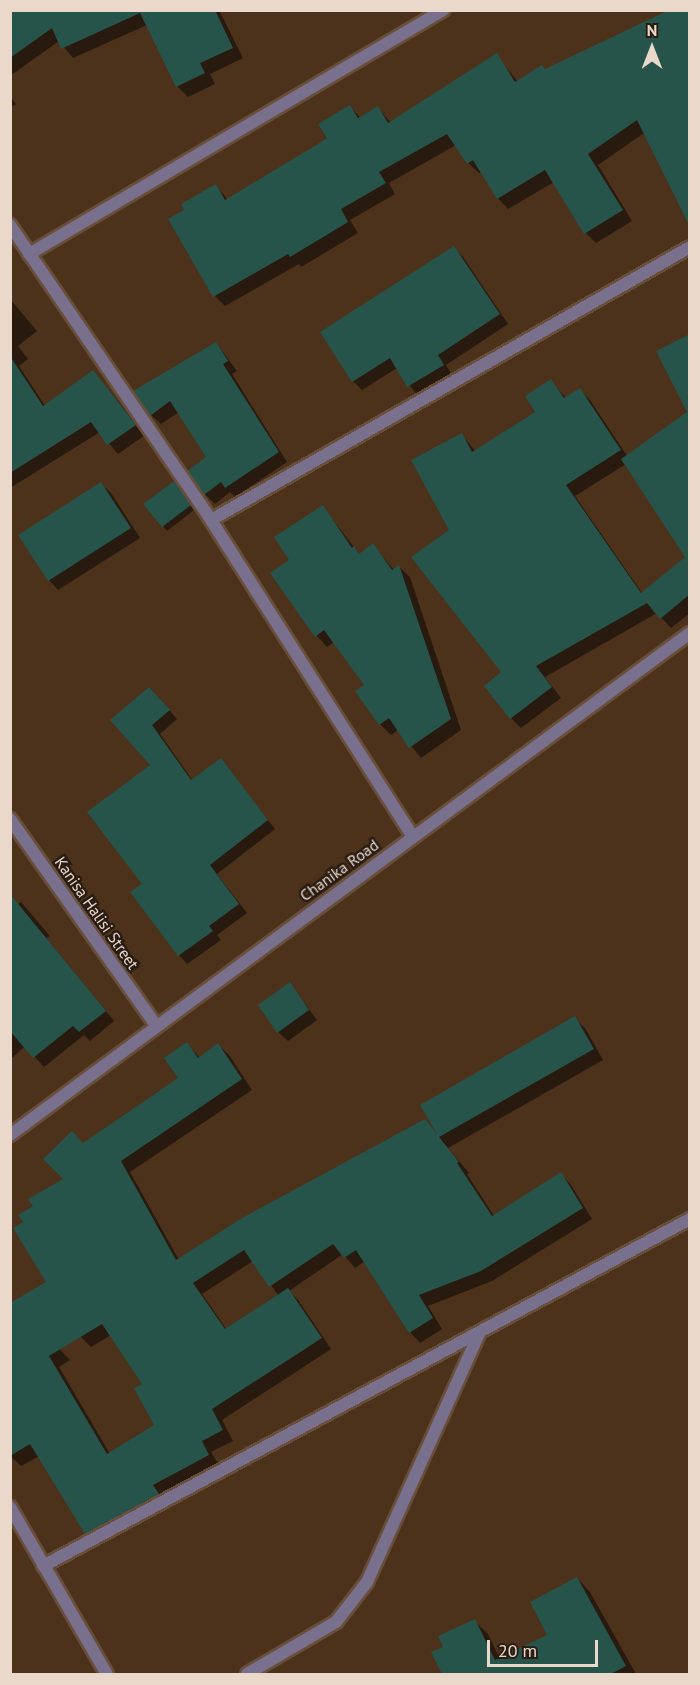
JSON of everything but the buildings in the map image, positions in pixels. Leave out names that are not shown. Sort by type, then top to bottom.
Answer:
[{"type":"street","points":[[29,254],[443,10]]},
{"type":"street","points":[[10,225],[211,520],[412,836]]},
{"type":"street","points":[[211,520],[690,247]]},
{"type":"street","name":"Chanika Road","points":[[10,1135],[690,633]]},
{"type":"street","name":"Kanisa Halisi Street","points":[[10,819],[156,1025]]},
{"type":"street","points":[[43,1566],[690,1219]]},
{"type":"street","points":[[247,1674],[336,1622],[367,1582],[480,1332]]},
{"type":"street","points":[[10,1507],[107,1674]]}]
